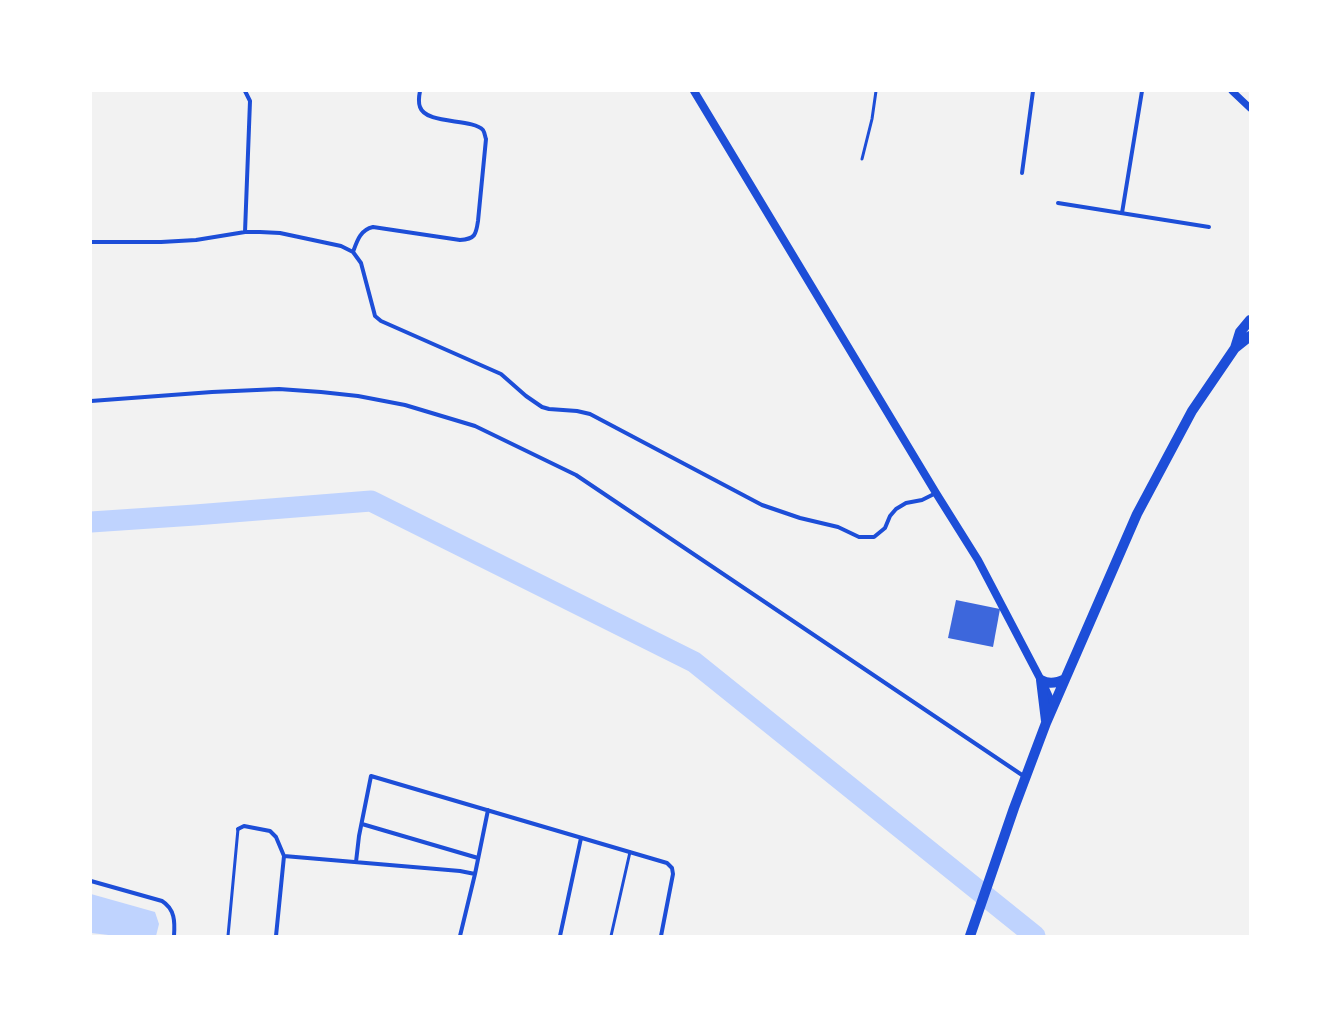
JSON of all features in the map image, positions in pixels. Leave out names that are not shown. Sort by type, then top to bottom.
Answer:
[{"type":"highway","points":[[970,936],[1025,777],[1046,723],[1137,514],[1192,411],[1235,348],[1240,332],[1250,320]]},
{"type":"highway","points":[[1235,348],[1250,336]]},
{"type":"highway","points":[[1041,680],[1045,683],[1050,683],[1059,682],[1065,679]]},
{"type":"highway","points":[[1041,680],[1046,723]]},
{"type":"main road","points":[[694,91],[936,493],[978,560],[1041,680],[1053,706]]},
{"type":"street","points":[[245,91],[250,102],[245,232]]},
{"type":"street","points":[[353,252],[358,238],[367,229],[373,227],[460,240],[472,237],[476,234],[485,134],[483,130],[475,126],[425,114],[419,106],[420,91]]},
{"type":"street","points":[[1022,173],[1033,91]]},
{"type":"street","points":[[1122,213],[1142,91]]},
{"type":"street","points":[[1232,91],[1250,108]]},
{"type":"street","points":[[1058,203],[1209,228]]},
{"type":"street","points":[[91,242],[161,242],[196,240],[245,232],[271,232],[340,246],[353,252],[361,263],[375,316],[381,321],[501,374],[526,396],[542,407],[590,414],[762,505],[800,518],[838,527],[855,536],[867,538],[874,537],[879,534],[885,528],[890,516],[896,509],[906,503],[922,500],[936,493]]},
{"type":"street","points":[[91,401],[219,391],[279,389],[358,396],[405,405],[475,426],[576,475],[1025,777]]},
{"type":"street","points":[[356,862],[371,776],[667,863],[672,868],[674,874],[661,936]]},
{"type":"street","points":[[460,936],[488,810]]},
{"type":"street","points":[[362,824],[478,858]]},
{"type":"street","points":[[238,829],[244,826],[270,831],[276,837],[284,856],[276,936]]},
{"type":"street","points":[[560,936],[581,838]]},
{"type":"street","points":[[284,856],[460,871],[475,874]]},
{"type":"street","points":[[91,881],[162,901],[167,904],[175,917],[176,922],[174,936]]},
{"type":"lane","points":[[862,159],[872,119],[876,91]]},
{"type":"lane","points":[[228,936],[238,829]]},
{"type":"lane","points":[[612,936],[630,852]]},
{"type":"water","points":[[91,894],[155,912],[159,924],[156,936],[117,936],[91,933]]},
{"type":"building","points":[[956,600],[1000,609],[993,647],[948,638]]},
{"type":"waterway","points":[[91,522],[371,501],[694,662],[1035,936]]}]
